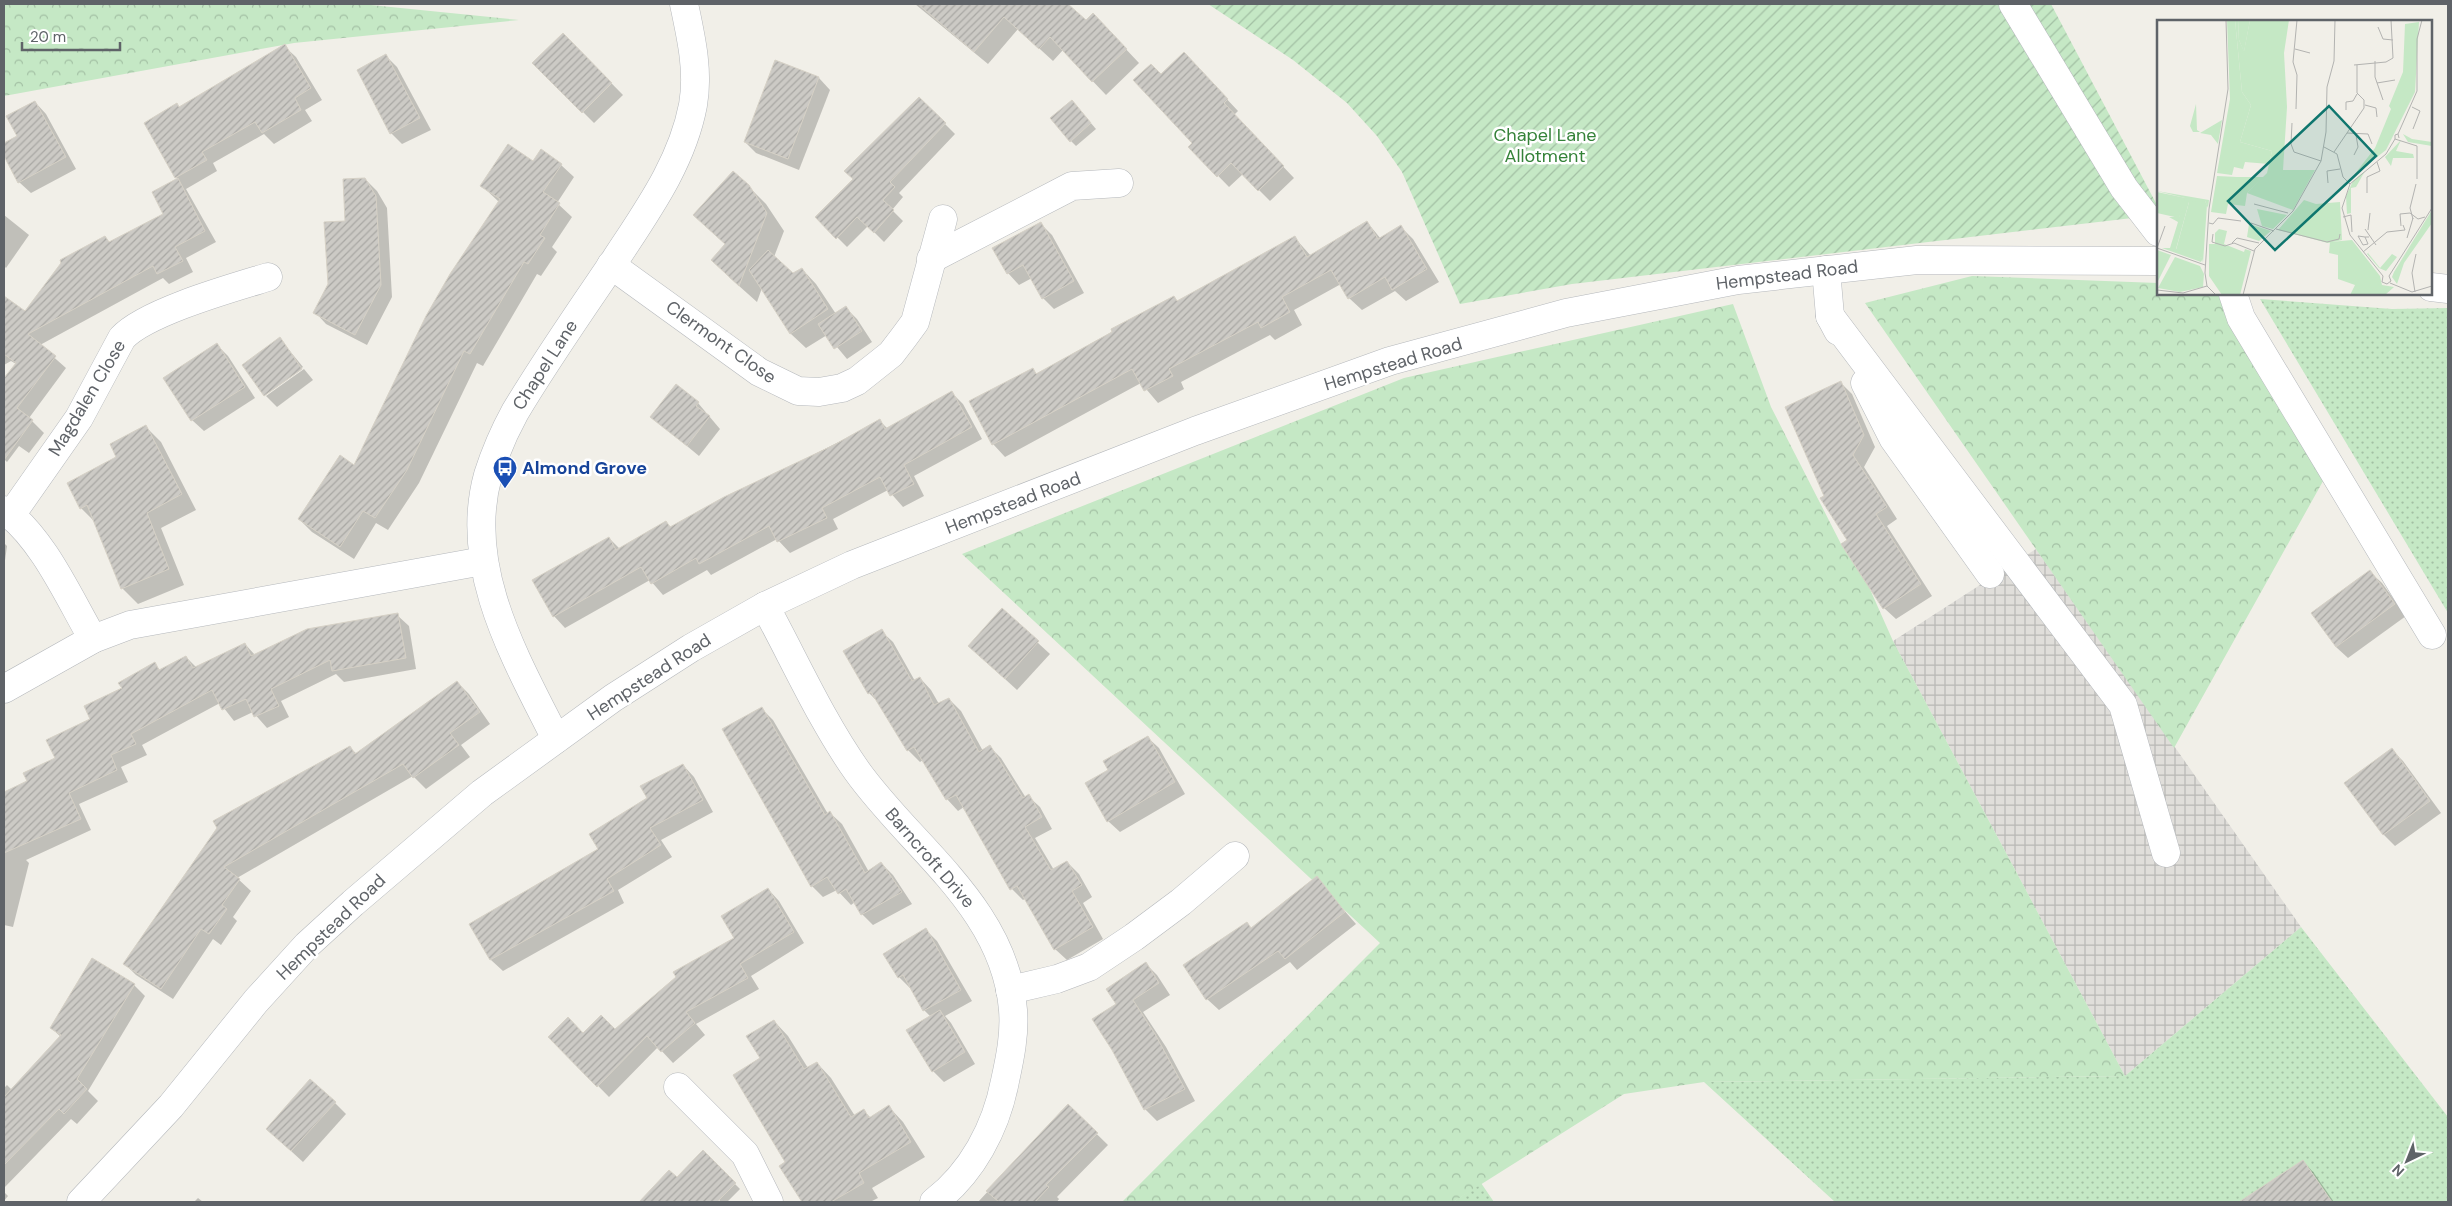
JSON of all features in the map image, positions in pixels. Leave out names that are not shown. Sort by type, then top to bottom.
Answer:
[{"type":"street","name":"Chapel Lane","points":[[556,739],[503,630],[483,561],[482,529],[488,477],[505,431],[532,384],[660,191],[688,125],[693,104],[695,73],[684,4]]},
{"type":"street","points":[[2013,4],[2124,188],[2157,231]]},
{"type":"street","points":[[931,259],[1072,186],[1119,183]]},
{"type":"street","name":"Clermont Close","points":[[611,265],[759,372],[798,391],[819,392],[842,388],[857,381],[891,354],[915,322],[943,219]]},
{"type":"street","name":"Hempstead Road","points":[[81,1202],[171,1106],[256,1002],[307,946],[353,903],[482,793],[556,739],[691,648],[765,606],[889,551],[1195,431],[1390,361],[1566,313],[1738,280],[1916,260],[2157,262]]},
{"type":"street","points":[[1826,270],[1830,316],[1893,438],[1990,574]]},
{"type":"street","name":"Magdalen Close","points":[[93,638],[39,549],[7,512],[79,418],[122,338],[128,331],[165,313],[268,277]]},
{"type":"street","points":[[2432,287],[2448,289]]},
{"type":"street","points":[[2233,295],[2241,318],[2432,635]]},
{"type":"street","points":[[1830,316],[2123,705],[2166,853]]},
{"type":"street","points":[[4,689],[93,638],[130,625],[483,561]]},
{"type":"street","name":"Barncroft Drive","points":[[765,606],[856,770],[880,800],[957,885],[978,913],[994,940],[1010,990],[1013,1037],[1002,1098],[991,1129],[976,1156],[961,1176],[934,1202]]},
{"type":"street","points":[[1010,990],[1057,979],[1089,966],[1173,908],[1235,856]]},
{"type":"street","points":[[678,1087],[744,1154],[768,1202]]},
{"type":"shaded area","points":[[2036,549],[2301,927],[2125,1076],[1893,641]]},
{"type":"green space","points":[[4,4],[361,4],[519,20],[294,43],[4,96]]},
{"type":"green space","name":"Chapel Lane Allotment","points":[[1208,4],[2051,4],[2157,205],[2157,215],[1572,284],[1460,304],[1402,172],[1377,136],[1347,103],[1293,60]]},
{"type":"green space","points":[[1972,276],[2157,283],[2157,295],[2220,295],[2327,474],[2174,748],[1865,303]]},
{"type":"green space","points":[[2260,299],[2392,309],[2448,308],[2448,613]]},
{"type":"green space","points":[[1733,304],[1771,407],[1841,544],[1869,587],[1893,641],[2125,1076],[1704,1082],[1624,1094],[1453,1202],[1122,1202],[1380,943],[962,554],[1404,378]]},
{"type":"green space","points":[[2301,927],[2448,1117],[2448,1202],[1835,1202],[1704,1082],[2125,1076]]},
{"type":"green space","points":[[1481,1183],[1494,1202],[1453,1202]]},
{"type":"building","points":[[918,4],[1068,4],[1086,20],[1093,13],[1127,49],[1092,82],[1050,37],[1039,49],[1004,17],[974,52]]},
{"type":"building","points":[[563,33],[612,83],[582,113],[532,63]]},
{"type":"building","points":[[285,44],[311,88],[295,98],[301,110],[262,133],[255,122],[202,152],[207,160],[175,178],[144,123],[177,103],[179,107]]},
{"type":"building","points":[[1184,52],[1228,99],[1224,103],[1284,166],[1258,191],[1231,163],[1217,177],[1188,147],[1192,143],[1133,80],[1151,64],[1161,74]]},
{"type":"building","points":[[386,54],[420,118],[390,134],[357,70]]},
{"type":"building","points":[[775,60],[819,77],[788,159],[744,142]]},
{"type":"building","points":[[919,97],[946,123],[890,182],[895,187],[883,200],[894,210],[874,233],[857,217],[836,239],[815,217],[853,179],[844,171]]},
{"type":"building","points":[[1072,100],[1091,123],[1070,142],[1050,118]]},
{"type":"building","points":[[35,101],[66,157],[18,183],[4,156],[4,143],[17,136],[6,116]]},
{"type":"building","points":[[508,144],[533,161],[541,149],[562,164],[543,192],[560,203],[540,235],[545,238],[528,264],[524,262],[470,354],[464,351],[407,470],[375,518],[363,511],[340,547],[298,519],[340,455],[354,465],[426,316],[450,274],[500,199],[480,186]]},
{"type":"building","points":[[733,171],[749,185],[767,213],[739,286],[711,260],[725,244],[693,215]]},
{"type":"building","points":[[178,178],[205,231],[175,247],[183,261],[157,274],[153,266],[28,334],[56,356],[17,408],[33,420],[4,460],[4,378],[16,363],[4,354],[4,296],[25,311],[61,263],[60,260],[105,236],[109,242],[163,214],[152,192]]},
{"type":"building","points":[[365,178],[376,196],[381,285],[355,335],[313,313],[328,284],[324,222],[345,221],[343,179]]},
{"type":"building","points":[[1367,221],[1378,239],[1401,225],[1427,269],[1392,290],[1385,277],[1348,299],[1331,270],[1282,297],[1290,312],[1261,328],[1258,322],[1169,369],[1173,376],[1144,391],[1132,369],[992,445],[969,401],[1033,368],[1036,374],[1112,332],[1111,329],[1174,296],[1177,301],[1295,236],[1307,257]]},
{"type":"building","points":[[1041,222],[1074,281],[1042,299],[1023,265],[1007,274],[992,248]]},
{"type":"building","points":[[768,250],[793,273],[802,268],[828,309],[790,334],[749,270]]},
{"type":"building","points":[[846,306],[862,331],[834,349],[818,324]]},
{"type":"building","points":[[280,337],[302,369],[264,396],[242,365]]},
{"type":"building","points":[[217,343],[245,387],[191,421],[163,378]]},
{"type":"building","points":[[1841,381],[1864,435],[1853,455],[1887,507],[1876,514],[1921,584],[1883,609],[1841,544],[1847,540],[1820,498],[1824,496],[1785,407]]},
{"type":"building","points":[[676,384],[699,402],[696,406],[710,416],[687,446],[650,417]]},
{"type":"building","points":[[952,391],[972,427],[904,465],[914,484],[890,496],[880,477],[822,508],[827,518],[777,542],[769,526],[699,564],[696,558],[651,584],[641,567],[553,617],[532,580],[609,537],[616,550],[666,521],[670,527],[724,497],[834,445],[880,419],[885,429]]},
{"type":"building","points":[[146,425],[182,494],[147,513],[169,569],[121,589],[87,505],[80,509],[67,483],[116,457],[110,444]]},
{"type":"building","points":[[2370,570],[2395,604],[2336,647],[2311,613]]},
{"type":"building","points":[[1002,608],[1039,641],[1005,679],[968,646]]},
{"type":"building","points":[[398,613],[406,658],[332,671],[330,660],[271,689],[279,706],[254,717],[246,699],[222,710],[212,690],[131,734],[136,744],[111,755],[117,770],[69,793],[81,819],[4,853],[4,792],[27,781],[23,773],[55,758],[46,740],[90,719],[84,706],[122,688],[118,683],[155,662],[159,670],[186,656],[193,668],[245,643],[251,656],[307,629]]},
{"type":"building","points":[[882,629],[912,681],[920,677],[934,705],[949,698],[979,752],[990,745],[1023,798],[1029,794],[1042,817],[1025,827],[1051,870],[1067,861],[1082,885],[1072,891],[1093,927],[1054,950],[1017,886],[1010,890],[956,795],[946,800],[914,747],[907,751],[871,692],[868,694],[843,651]]},
{"type":"building","points":[[457,681],[480,712],[450,733],[459,745],[413,778],[403,764],[224,867],[240,879],[222,905],[227,909],[209,934],[201,929],[161,989],[123,964],[217,828],[213,821],[350,746],[355,754]]},
{"type":"building","points":[[762,707],[825,815],[830,811],[865,873],[881,862],[902,892],[861,915],[846,889],[838,894],[827,877],[811,887],[722,729]]},
{"type":"building","points":[[1148,736],[1175,782],[1107,822],[1085,783],[1108,770],[1103,761]]},
{"type":"building","points":[[2392,748],[2430,801],[2383,835],[2344,783]]},
{"type":"building","points":[[683,764],[703,800],[650,828],[661,845],[607,879],[614,891],[490,960],[469,924],[598,849],[589,834],[647,798],[640,786]]},
{"type":"building","points":[[1317,876],[1345,912],[1285,959],[1278,951],[1206,1000],[1183,965],[1247,922],[1251,928]]},
{"type":"building","points":[[768,888],[794,932],[740,964],[748,978],[686,1012],[695,1023],[661,1052],[647,1036],[597,1087],[548,1037],[568,1017],[583,1033],[601,1015],[615,1029],[676,977],[673,972],[734,938],[721,916]]},
{"type":"building","points":[[926,928],[961,990],[923,1011],[903,975],[898,978],[883,954]]},
{"type":"building","points":[[92,958],[135,984],[77,1079],[87,1089],[64,1114],[59,1109],[4,1165],[4,1097],[61,1035],[50,1028]]},
{"type":"building","points":[[1146,962],[1159,983],[1133,1000],[1155,1034],[1185,1089],[1144,1110],[1112,1050],[1092,1019],[1116,1004],[1106,989]]},
{"type":"building","points":[[940,1010],[965,1052],[932,1072],[906,1030]]},
{"type":"building","points":[[774,1020],[804,1069],[817,1062],[851,1117],[864,1109],[869,1118],[889,1105],[911,1142],[859,1173],[864,1183],[831,1202],[802,1202],[779,1166],[785,1162],[733,1075],[760,1058],[746,1036]]},
{"type":"building","points":[[310,1079],[336,1102],[291,1151],[266,1129]]},
{"type":"building","points":[[1068,1104],[1098,1133],[1046,1185],[1049,1187],[1035,1202],[999,1202],[986,1191]]},
{"type":"building","points":[[703,1150],[736,1183],[717,1202],[639,1202],[669,1170],[677,1177]]},
{"type":"building","points":[[2303,1160],[2332,1202],[2239,1202]]},
{"type":"place","name":"Almond Grove","points":[[505,489]]}]
